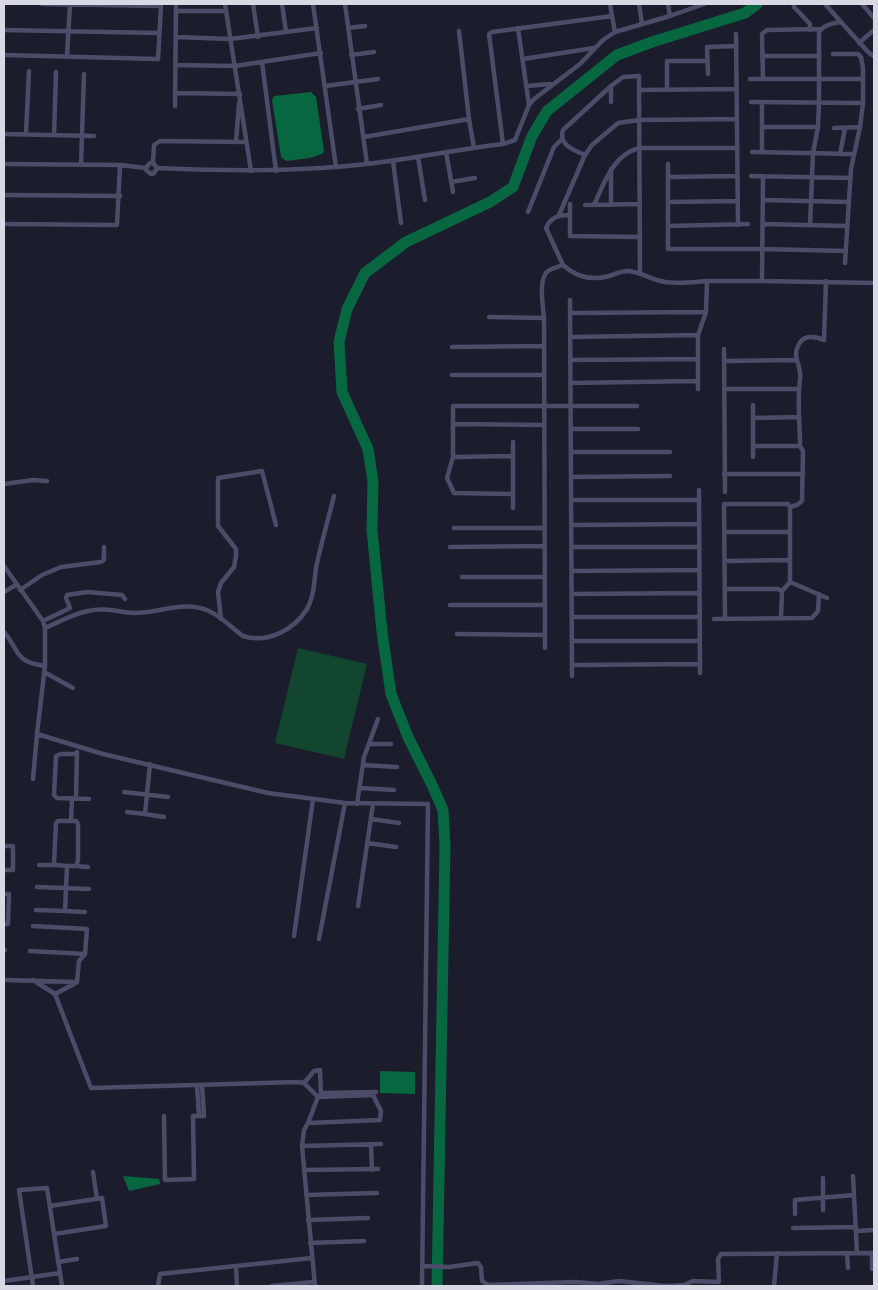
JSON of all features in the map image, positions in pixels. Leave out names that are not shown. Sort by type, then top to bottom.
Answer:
[{"type":"street","points":[[4,55],[158,58],[161,6],[42,4]]},
{"type":"street","points":[[67,56],[70,4]]},
{"type":"street","points":[[175,106],[176,4]]},
{"type":"street","points":[[225,4],[251,171]]},
{"type":"street","points":[[253,4],[258,37]]},
{"type":"street","points":[[282,4],[286,32]]},
{"type":"street","points":[[313,4],[336,167]]},
{"type":"street","points":[[345,4],[367,164]]},
{"type":"street","points":[[610,4],[615,32]]},
{"type":"street","points":[[639,4],[642,24]]},
{"type":"street","points":[[668,4],[670,16]]},
{"type":"street","points":[[152,163],[157,168],[251,171],[336,167],[393,161],[503,144],[515,140],[529,106],[552,84],[580,64],[615,32],[670,16],[700,4]]},
{"type":"street","points":[[824,4],[859,43],[874,56]]},
{"type":"street","points":[[862,4],[874,18]]},
{"type":"street","points":[[794,7],[810,24],[810,30]]},
{"type":"street","points":[[176,11],[226,11]]},
{"type":"street","points":[[503,144],[488,37],[492,32],[612,16]]},
{"type":"street","points":[[762,79],[762,34],[764,31],[821,29],[841,22]]},
{"type":"street","points":[[348,28],[365,26]]},
{"type":"street","points":[[176,37],[230,39],[258,37],[317,28]]},
{"type":"street","points":[[518,28],[529,106]]},
{"type":"street","points":[[810,225],[811,177],[818,127],[819,33],[821,29]]},
{"type":"street","points":[[4,30],[159,33]]},
{"type":"street","points":[[859,43],[874,30]]},
{"type":"street","points":[[459,31],[474,148]]},
{"type":"street","points":[[736,34],[738,225]]},
{"type":"street","points":[[708,74],[707,47],[736,46]]},
{"type":"street","points":[[523,59],[596,48]]},
{"type":"street","points":[[351,56],[374,52]]},
{"type":"street","points":[[176,65],[235,66],[320,53]]},
{"type":"street","points":[[833,54],[858,54],[861,57],[863,79],[860,128],[850,178],[845,263]]},
{"type":"street","points":[[762,56],[819,56]]},
{"type":"street","points":[[667,90],[667,61],[707,61]]},
{"type":"street","points":[[262,62],[276,170]]},
{"type":"street","points":[[26,134],[29,71]]},
{"type":"street","points":[[54,135],[56,72]]},
{"type":"street","points":[[81,164],[84,74]]},
{"type":"street","points":[[528,212],[554,147],[562,139],[563,130],[611,86],[624,77],[639,76],[640,274]]},
{"type":"street","points":[[326,86],[378,79]]},
{"type":"street","points":[[750,79],[863,79]]},
{"type":"street","points":[[526,86],[552,84]]},
{"type":"street","points":[[611,86],[611,102]]},
{"type":"street","points":[[639,90],[736,89]]},
{"type":"street","points":[[176,93],[240,94]]},
{"type":"street","points":[[236,142],[240,94]]},
{"type":"street","points":[[751,102],[863,103]]},
{"type":"street","points":[[762,102],[762,152]]},
{"type":"street","points":[[358,109],[381,105]]},
{"type":"street","points":[[364,137],[470,119]]},
{"type":"street","points":[[559,215],[585,155],[592,145],[618,123],[639,120],[737,119]]},
{"type":"street","points":[[762,128],[818,127]]},
{"type":"street","points":[[834,128],[860,128]]},
{"type":"street","points":[[840,154],[845,128]]},
{"type":"street","points":[[4,134],[94,136]]},
{"type":"street","points":[[562,139],[570,147],[585,155]]},
{"type":"street","points":[[146,168],[152,163],[154,145],[160,141],[246,142]]},
{"type":"street","points":[[594,205],[611,168],[628,153],[639,148],[737,148]]},
{"type":"street","points":[[446,152],[453,192]]},
{"type":"street","points":[[752,152],[854,154]]},
{"type":"street","points":[[418,157],[425,200]]},
{"type":"street","points":[[393,161],[401,223]]},
{"type":"street","points":[[4,164],[120,165],[146,168],[151,174],[157,168]]},
{"type":"street","points":[[668,164],[668,249],[846,251]]},
{"type":"street","points":[[4,224],[117,225],[120,196],[120,165]]},
{"type":"street","points":[[611,168],[611,205]]},
{"type":"street","points":[[668,177],[738,176]]},
{"type":"street","points":[[751,176],[850,178]]},
{"type":"street","points":[[762,281],[763,176]]},
{"type":"street","points":[[451,182],[475,178]]},
{"type":"street","points":[[4,195],[120,196]]},
{"type":"street","points":[[763,200],[849,202]]},
{"type":"street","points":[[668,202],[738,202]]},
{"type":"street","points":[[570,204],[570,236],[640,237]]},
{"type":"street","points":[[585,206],[640,204]]},
{"type":"street","points":[[570,215],[559,215],[552,219],[546,228],[563,265],[580,277],[601,278],[628,272],[666,282],[707,280],[874,283]]},
{"type":"street","points":[[668,226],[748,224]]},
{"type":"street","points":[[763,224],[847,226]]},
{"type":"street","points":[[545,648],[544,318],[542,283],[543,276],[548,270],[563,265]]},
{"type":"street","points":[[698,389],[698,336],[706,312],[707,280]]},
{"type":"street","points":[[790,507],[802,501],[803,451],[800,446],[798,389],[801,377],[796,353],[798,344],[803,339],[818,337],[824,340],[826,281]]},
{"type":"street","points":[[570,300],[572,676]]},
{"type":"street","points":[[570,313],[706,312]]},
{"type":"street","points":[[489,317],[544,318]]},
{"type":"street","points":[[570,337],[698,336]]},
{"type":"street","points":[[452,347],[544,346]]},
{"type":"street","points":[[724,349],[724,492]]},
{"type":"street","points":[[570,360],[698,359]]},
{"type":"street","points":[[724,360],[797,360]]},
{"type":"street","points":[[452,375],[544,375]]},
{"type":"street","points":[[570,383],[698,382]]},
{"type":"street","points":[[724,389],[798,389]]},
{"type":"street","points":[[753,405],[753,457]]},
{"type":"street","points":[[513,494],[454,493],[447,478],[453,457],[453,406],[638,406]]},
{"type":"street","points":[[753,418],[799,418]]},
{"type":"street","points":[[452,424],[544,425]]},
{"type":"street","points":[[571,429],[638,429]]},
{"type":"street","points":[[513,442],[513,508]]},
{"type":"street","points":[[753,446],[800,446]]},
{"type":"street","points":[[571,452],[670,452]]},
{"type":"street","points":[[453,457],[513,456]]},
{"type":"street","points":[[221,619],[218,592],[221,583],[234,567],[236,549],[218,526],[218,478],[262,471],[276,525]]},
{"type":"street","points":[[724,474],[803,474]]},
{"type":"street","points":[[571,477],[670,476]]},
{"type":"street","points":[[4,484],[33,480],[47,481]]},
{"type":"street","points":[[699,490],[700,673]]},
{"type":"street","points":[[45,628],[72,615],[104,608],[132,613],[190,606],[210,611],[243,636],[263,638],[279,634],[296,623],[307,609],[314,588],[317,567],[334,496]]},
{"type":"street","points":[[572,500],[699,500]]},
{"type":"street","points":[[725,619],[724,504],[788,504],[790,507]]},
{"type":"street","points":[[782,618],[782,591],[790,582],[790,507]]},
{"type":"street","points":[[572,525],[699,524]]},
{"type":"street","points":[[454,528],[545,528]]},
{"type":"street","points":[[724,532],[790,532]]},
{"type":"street","points":[[450,547],[545,546]]},
{"type":"street","points":[[572,547],[699,547]]},
{"type":"street","points":[[20,590],[42,575],[61,567],[102,562],[104,560],[104,548]]},
{"type":"street","points":[[725,560],[790,560]]},
{"type":"street","points":[[4,566],[43,621],[45,628],[45,666],[33,779]]},
{"type":"street","points":[[572,570],[699,570]]},
{"type":"street","points":[[462,577],[545,577]]},
{"type":"street","points":[[790,582],[827,598]]},
{"type":"street","points":[[4,592],[16,585]]},
{"type":"street","points":[[725,589],[778,589],[782,591]]},
{"type":"street","points":[[43,621],[70,608],[67,596],[87,592],[122,594],[125,599]]},
{"type":"street","points":[[572,594],[699,593]]},
{"type":"street","points":[[714,619],[812,618],[818,611],[818,594]]},
{"type":"street","points":[[450,605],[545,605]]},
{"type":"street","points":[[572,617],[700,617]]},
{"type":"street","points":[[4,632],[19,656],[25,661],[45,666]]},
{"type":"street","points":[[457,634],[545,635]]},
{"type":"street","points":[[572,641],[700,641]]},
{"type":"street","points":[[572,665],[700,664]]},
{"type":"street","points":[[44,672],[73,688]]},
{"type":"street","points":[[357,804],[363,765],[378,719]]},
{"type":"street","points":[[37,734],[104,754],[268,793],[357,804],[426,804],[429,806],[422,1286]]},
{"type":"street","points":[[369,744],[391,744]]},
{"type":"street","points":[[71,820],[78,746]]},
{"type":"street","points":[[78,754],[61,754],[56,756],[54,795],[58,798],[89,799]]},
{"type":"street","points":[[145,814],[150,764]]},
{"type":"street","points":[[363,765],[397,767]]},
{"type":"street","points":[[360,788],[394,790]]},
{"type":"street","points":[[124,792],[168,797]]},
{"type":"street","points":[[294,936],[313,799]]},
{"type":"street","points":[[319,939],[345,803]]},
{"type":"street","points":[[358,906],[373,804]]},
{"type":"street","points":[[127,812],[164,817]]},
{"type":"street","points":[[371,819],[399,823]]},
{"type":"street","points":[[55,864],[56,823],[58,821],[71,820],[76,821],[78,824],[78,860],[76,866]]},
{"type":"street","points":[[367,843],[396,847]]},
{"type":"street","points":[[4,846],[13,846],[13,870],[4,870]]},
{"type":"street","points":[[39,865],[88,866]]},
{"type":"street","points":[[65,911],[67,866]]},
{"type":"street","points":[[37,887],[89,889]]},
{"type":"street","points":[[4,894],[9,894],[6,900],[8,924],[4,924]]},
{"type":"street","points":[[36,910],[86,912]]},
{"type":"street","points":[[33,926],[87,929],[85,954],[79,961],[77,982]]},
{"type":"street","points":[[30,951],[85,954]]},
{"type":"street","points":[[4,980],[77,982]]},
{"type":"street","points":[[33,980],[55,994],[91,1088],[304,1083],[320,1096],[373,1096],[381,1111],[380,1120],[308,1123]]},
{"type":"street","points":[[55,994],[77,982]]},
{"type":"street","points":[[272,1286],[315,1284],[302,1146],[304,1130],[320,1096],[320,1070],[314,1071],[304,1083]]},
{"type":"street","points":[[164,1116],[164,1180],[194,1179],[193,1116],[199,1116],[199,1085]]},
{"type":"street","points":[[320,1096],[376,1092]]},
{"type":"street","points":[[302,1146],[381,1144]]},
{"type":"street","points":[[371,1145],[372,1170]]},
{"type":"street","points":[[304,1170],[378,1170]]},
{"type":"street","points":[[94,1172],[97,1199]]},
{"type":"street","points":[[853,1176],[857,1253]]},
{"type":"street","points":[[823,1178],[823,1210]]},
{"type":"street","points":[[33,1286],[19,1190],[47,1188],[62,1286]]},
{"type":"street","points":[[306,1195],[377,1193]]},
{"type":"street","points":[[795,1214],[795,1200],[854,1195]]},
{"type":"street","points":[[50,1206],[102,1198],[106,1226],[54,1234]]},
{"type":"street","points":[[308,1220],[368,1218]]},
{"type":"street","points":[[793,1228],[874,1230]]},
{"type":"street","points":[[310,1243],[364,1241]]},
{"type":"street","points":[[774,1286],[776,1253]]},
{"type":"street","points":[[422,1266],[449,1267],[478,1263],[482,1267],[482,1281],[488,1285],[576,1282],[598,1284],[619,1282],[684,1286],[694,1281],[719,1284],[718,1259],[720,1255],[873,1253],[872,1269]]},
{"type":"street","points":[[847,1254],[848,1268]]},
{"type":"street","points":[[158,1286],[160,1274],[312,1258]]},
{"type":"street","points":[[58,1262],[77,1259]]},
{"type":"street","points":[[236,1266],[237,1286]]},
{"type":"street","points":[[4,1281],[60,1273]]},
{"type":"shaded area","points":[[311,92],[316,97],[324,151],[322,154],[310,158],[286,161],[281,157],[272,100],[274,96]]},
{"type":"shaded area","points":[[298,648],[367,664],[344,759],[275,743]]},
{"type":"shaded area","points":[[380,1071],[415,1072],[415,1094],[380,1093]]},
{"type":"shaded area","points":[[123,1176],[159,1179],[160,1184],[129,1191]]},
{"type":"waterway","points":[[437,1286],[445,845],[443,810],[408,737],[391,694],[382,632],[372,530],[373,482],[368,449],[342,392],[339,342],[347,309],[365,273],[406,242],[490,202],[513,187],[532,136],[547,111],[617,55],[745,13],[757,4]]}]
